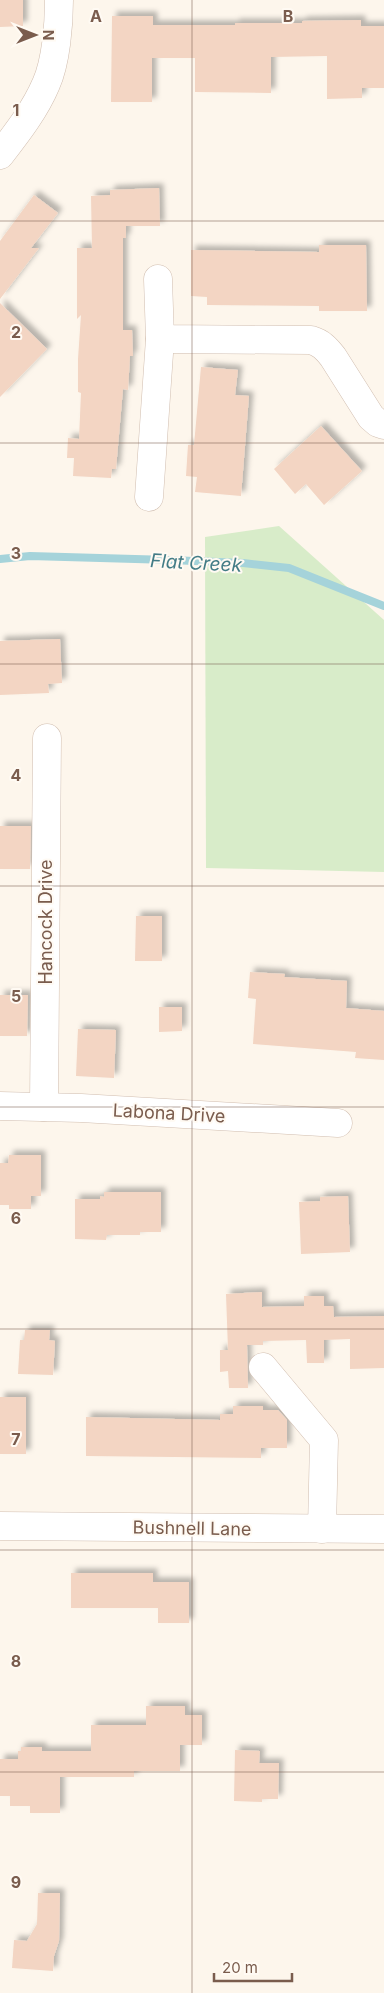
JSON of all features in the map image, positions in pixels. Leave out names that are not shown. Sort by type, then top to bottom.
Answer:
[{"type":"street","points":[[0,155],[24,123],[47,83],[55,49],[59,0]]},
{"type":"street","points":[[149,496],[160,339],[158,279]]},
{"type":"street","points":[[160,339],[311,340],[326,348],[371,417],[384,425]]},
{"type":"street","name":"Hancock Drive","points":[[44,1107],[47,738]]},
{"type":"street","name":"Labona Drive","points":[[0,1106],[338,1123]]},
{"type":"street","points":[[264,1367],[324,1440],[322,1529]]},
{"type":"street","name":"Bushnell Lane","points":[[0,1526],[384,1529]]},
{"type":"green space","points":[[279,526],[384,620],[384,872],[206,868],[205,537]]},
{"type":"building","points":[[0,0],[23,0],[23,26],[0,27]]},
{"type":"building","points":[[112,16],[153,16],[153,25],[235,25],[235,23],[302,23],[302,21],[361,20],[361,26],[384,26],[384,88],[362,88],[362,98],[327,99],[327,56],[271,57],[271,93],[195,92],[195,58],[152,58],[152,102],[111,102]]},
{"type":"building","points":[[159,188],[160,226],[126,226],[126,238],[123,238],[123,330],[132,330],[133,356],[130,356],[128,390],[123,389],[116,469],[112,469],[111,478],[73,476],[74,458],[67,458],[68,438],[79,439],[81,393],[78,392],[81,315],[77,319],[77,248],[92,248],[91,196],[110,195],[110,190]]},
{"type":"building","points":[[34,195],[58,213],[31,248],[39,248],[0,299],[0,241]]},
{"type":"building","points":[[319,245],[366,245],[367,311],[319,311],[319,306],[207,305],[207,297],[191,296],[191,250],[319,252]]},
{"type":"building","points":[[0,303],[47,349],[0,397]]},
{"type":"building","points":[[201,367],[238,370],[235,395],[249,396],[241,496],[195,492],[197,477],[186,476],[188,445],[194,445]]},
{"type":"building","points":[[321,426],[362,471],[324,505],[306,484],[295,494],[274,469]]},
{"type":"building","points":[[60,639],[62,683],[48,684],[49,693],[0,695],[0,641]]},
{"type":"building","points":[[0,826],[31,826],[30,869],[0,869]]},
{"type":"building","points":[[136,916],[162,916],[162,961],[135,961]]},
{"type":"building","points":[[250,972],[285,974],[284,977],[347,981],[346,1008],[384,1011],[384,1060],[355,1058],[356,1052],[253,1044],[256,999],[248,998]]},
{"type":"building","points":[[0,995],[28,995],[27,1036],[0,1036]]},
{"type":"building","points":[[159,1007],[182,1007],[182,1031],[159,1032]]},
{"type":"building","points":[[78,1029],[116,1030],[114,1078],[76,1076]]},
{"type":"building","points":[[9,1155],[41,1155],[41,1196],[31,1196],[31,1209],[9,1209],[9,1205],[0,1205],[0,1163],[8,1163]]},
{"type":"building","points":[[104,1192],[161,1192],[161,1232],[140,1232],[140,1235],[107,1235],[106,1240],[75,1239],[75,1199],[100,1199],[100,1196],[104,1197]]},
{"type":"building","points":[[348,1196],[350,1252],[301,1254],[299,1202],[320,1201],[320,1197]]},
{"type":"building","points":[[262,1292],[262,1307],[304,1306],[304,1296],[324,1296],[324,1306],[333,1306],[334,1317],[384,1316],[384,1368],[350,1369],[350,1339],[324,1340],[324,1363],[307,1363],[306,1340],[263,1341],[263,1345],[247,1345],[248,1388],[229,1388],[228,1371],[220,1372],[220,1350],[228,1350],[226,1294]]},
{"type":"building","points":[[25,1330],[50,1330],[49,1340],[55,1341],[53,1375],[18,1374],[20,1340],[24,1340]]},
{"type":"building","points":[[0,1397],[26,1397],[26,1454],[0,1454]]},
{"type":"building","points":[[233,1406],[263,1406],[263,1410],[278,1410],[287,1420],[287,1448],[261,1448],[261,1458],[86,1456],[86,1417],[220,1420],[220,1414],[233,1414]]},
{"type":"building","points":[[71,1573],[153,1573],[153,1582],[189,1582],[189,1623],[158,1623],[158,1608],[71,1608]]},
{"type":"building","points":[[146,1706],[185,1706],[185,1715],[202,1715],[202,1745],[180,1745],[180,1771],[134,1771],[134,1777],[60,1777],[60,1813],[30,1813],[30,1806],[10,1806],[10,1796],[0,1796],[0,1759],[18,1759],[18,1751],[21,1751],[21,1747],[42,1747],[42,1751],[91,1751],[91,1725],[146,1725]]},
{"type":"building","points":[[235,1750],[260,1751],[259,1763],[279,1763],[278,1799],[262,1799],[262,1802],[234,1801]]},
{"type":"building","points":[[38,1893],[60,1893],[59,1941],[54,1956],[53,1971],[12,1968],[14,1940],[27,1941],[37,1924]]},
{"type":"waterway","name":"Flat Creek","points":[[0,559],[30,556],[170,560],[243,563],[289,568],[384,606]]}]
